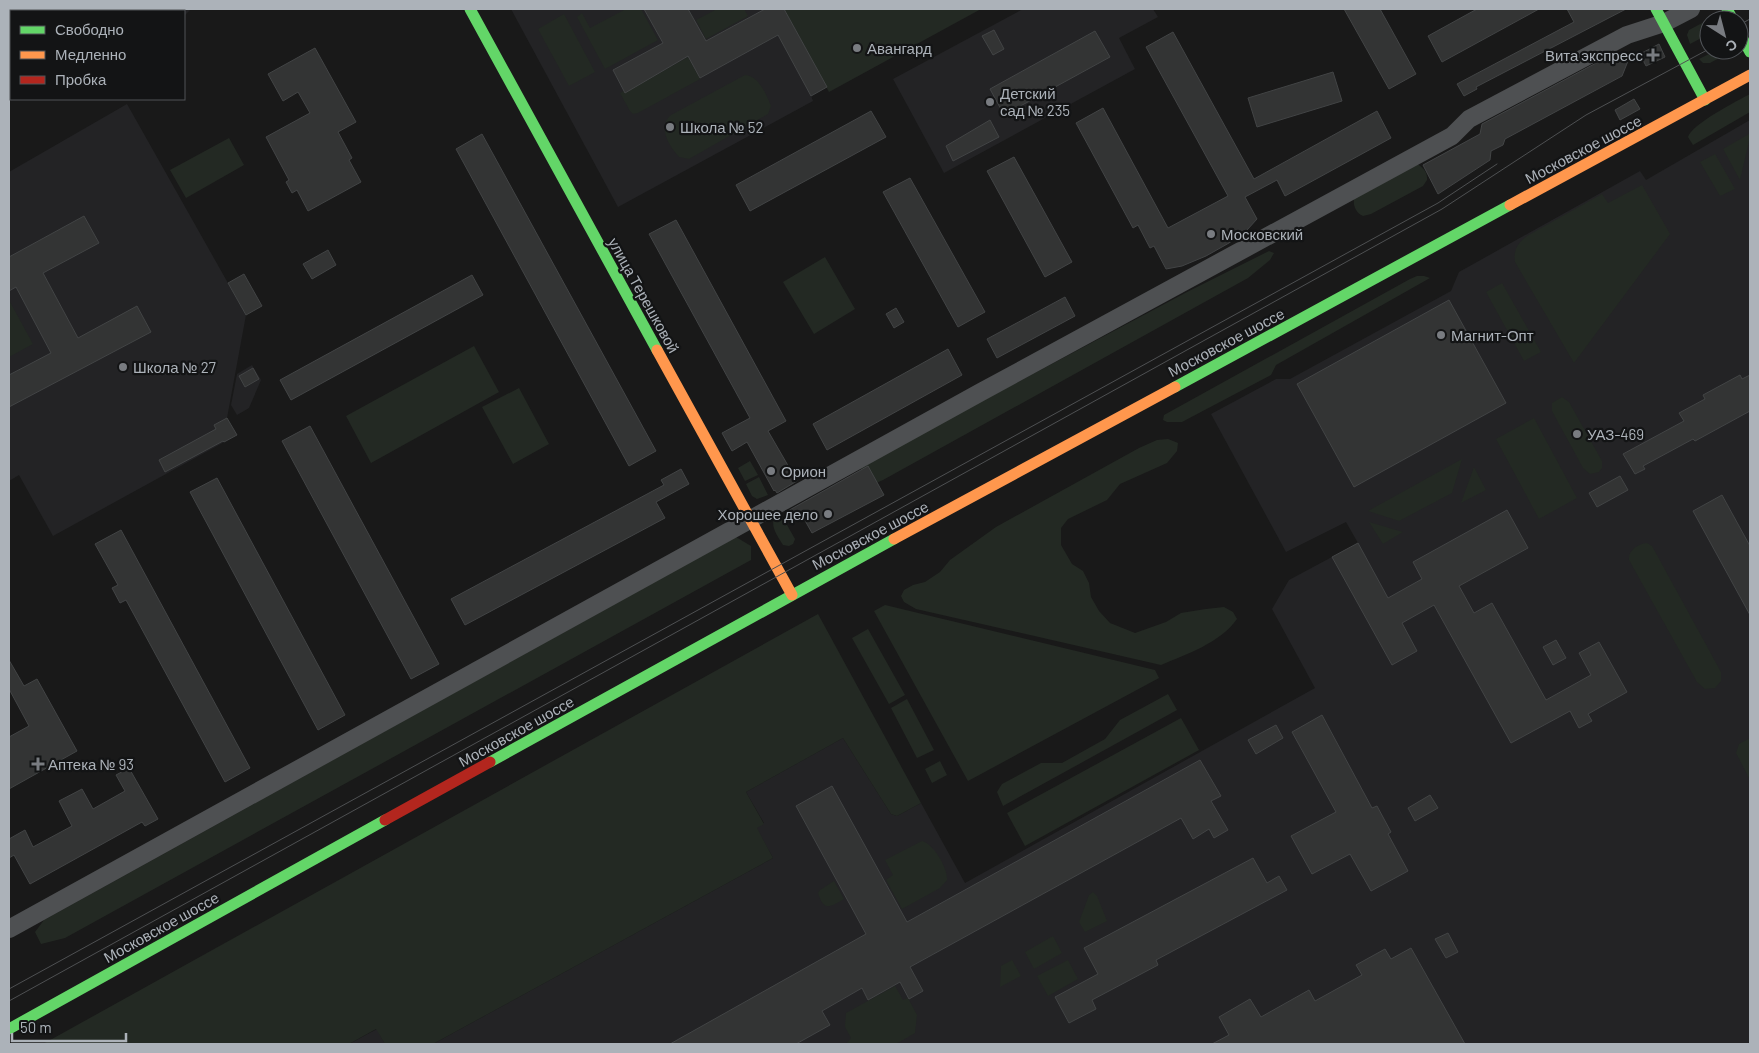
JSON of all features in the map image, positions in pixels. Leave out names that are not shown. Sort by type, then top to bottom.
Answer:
[{"type":"main road","name":"улица Терешковой","points":[[470,9],[792,595]]},
{"type":"main road","points":[[1660,16],[1705,100]]},
{"type":"main road","name":"Московское шоссе","points":[[9,1029],[792,595],[1750,75]]},
{"type":"street","points":[[9,929],[1452,136],[1468,118],[1660,16],[1691,9]]},
{"type":"shaded area","points":[[191,9],[185,15],[185,10],[94,10]]},
{"type":"shaded area","name":"Школа № 52","points":[[511,9],[784,9],[827,87],[811,96],[813,101],[618,207]]},
{"type":"shaded area","points":[[626,9],[641,9],[658,40],[605,69],[577,17],[582,13],[590,28]]},
{"type":"shaded area","points":[[717,9],[744,9],[748,16],[706,39],[696,20]]},
{"type":"shaded area","name":"Авангард","points":[[784,9],[981,9],[829,92]]},
{"type":"shaded area","name":"Детский сад № 235","points":[[1023,9],[1153,9],[1158,17],[1119,38],[1135,69],[944,173],[893,79]]},
{"type":"shaded area","points":[[564,14],[595,72],[569,86],[538,29]]},
{"type":"shaded area","points":[[1699,25],[1699,39],[1690,44],[1687,35],[1689,30]]},
{"type":"shaded area","points":[[688,57],[700,79],[638,113],[633,114],[630,111],[620,93],[624,91],[625,93]]},
{"type":"shaded area","points":[[1700,60],[1716,60],[1710,63],[1703,63]]},
{"type":"shaded area","points":[[745,75],[758,82],[764,91],[771,106],[768,114],[689,159],[679,157],[668,142],[665,131],[665,125],[671,115]]},
{"type":"shaded area","points":[[1750,94],[1750,112],[1693,145],[1688,137],[1691,132],[1716,113]]},
{"type":"shaded area","name":"Школа № 27","points":[[127,104],[246,315],[227,418],[237,435],[53,536],[19,475],[9,481],[9,172]]},
{"type":"shaded area","points":[[1750,120],[1750,1044],[433,1044],[773,858],[756,828],[764,823],[746,792],[843,738],[891,814],[897,816],[921,803],[965,883],[1315,688],[1272,609],[1289,580],[1358,543],[1346,522],[1286,552],[1211,414],[1276,379],[1290,379],[1451,291],[1459,272],[1640,171],[1646,180]]},
{"type":"shaded area","points":[[1749,134],[1750,137],[1740,180],[1723,149]]},
{"type":"shaded area","points":[[229,138],[244,165],[186,198],[170,170]]},
{"type":"shaded area","points":[[1715,154],[1735,189],[1720,196],[1700,162]]},
{"type":"shaded area","points":[[1415,163],[1427,174],[1427,180],[1423,186],[1371,214],[1363,216],[1356,210],[1354,197]]},
{"type":"shaded area","points":[[1642,185],[1670,234],[1574,363],[1515,262],[1516,250],[1527,236],[1602,194],[1608,203]]},
{"type":"shaded area","points":[[1269,251],[1274,253],[1270,260],[1248,278],[883,480],[874,484],[860,475],[862,466],[869,461],[1187,292]]},
{"type":"shaded area","points":[[825,257],[855,309],[814,334],[783,282]]},
{"type":"shaded area","points":[[1417,276],[1430,278],[1276,365],[1271,375],[1182,422],[1167,422],[1163,420],[1164,415]]},
{"type":"shaded area","points":[[1502,283],[1541,352],[1524,361],[1486,292]]},
{"type":"shaded area","points":[[9,303],[33,344],[9,357]]},
{"type":"shaded area","points":[[474,346],[499,392],[371,463],[346,416]]},
{"type":"shaded area","points":[[252,365],[261,380],[249,408],[237,415],[231,405],[237,374]]},
{"type":"shaded area","points":[[519,388],[549,444],[513,464],[482,407]]},
{"type":"shaded area","points":[[1562,397],[1569,402],[1602,461],[1602,468],[1599,472],[1590,474],[1583,468],[1552,411],[1552,403]]},
{"type":"shaded area","points":[[1534,418],[1577,498],[1539,519],[1496,439]]},
{"type":"shaded area","points":[[1168,439],[1178,443],[1177,451],[1167,463],[1120,484],[1107,500],[1068,519],[1061,528],[1061,545],[1072,564],[1083,571],[1089,583],[1091,597],[1099,611],[1110,623],[1135,633],[1166,622],[1181,613],[1224,607],[1233,612],[1237,619],[1222,635],[1192,652],[1161,665],[916,609],[904,602],[901,596],[904,590],[925,582],[940,572],[950,560],[996,527],[1139,448],[1157,440]]},
{"type":"shaded area","points":[[1462,459],[1452,493],[1399,521],[1368,511]]},
{"type":"shaded area","points":[[750,461],[758,475],[745,481],[738,468]]},
{"type":"shaded area","points":[[1474,467],[1486,490],[1461,503]]},
{"type":"shaded area","points":[[759,477],[768,495],[757,499],[752,496],[746,484]]},
{"type":"shaded area","points":[[779,511],[795,539],[793,544],[789,546],[783,545],[774,528],[775,515]]},
{"type":"shaded area","points":[[1369,522],[1403,532],[1383,544]]},
{"type":"shaded area","points":[[736,537],[751,546],[751,560],[65,938],[41,944],[35,932],[44,920]]},
{"type":"shaded area","points":[[1647,543],[1652,546],[1721,672],[1721,681],[1715,688],[1705,689],[1697,682],[1629,560],[1630,553],[1634,548]]},
{"type":"shaded area","points":[[885,605],[1155,670],[1159,678],[968,781],[874,611]]},
{"type":"shaded area","points":[[818,614],[921,803],[897,816],[891,814],[843,738],[746,792],[764,824],[757,828],[773,858],[433,1044],[385,1044],[376,1029],[349,1044],[43,1044]]},
{"type":"shaded area","points":[[868,629],[905,695],[889,704],[852,638]]},
{"type":"shaded area","points":[[1168,694],[1177,710],[1003,806],[997,792],[1002,784],[1041,763],[1062,763],[1105,739],[1120,720]]},
{"type":"shaded area","points":[[907,699],[934,750],[917,758],[891,708]]},
{"type":"shaded area","points":[[1181,718],[1199,750],[1025,846],[1007,813]]},
{"type":"shaded area","points":[[1750,738],[1750,780],[1736,753],[1739,744]]},
{"type":"shaded area","points":[[940,761],[947,775],[932,783],[925,769]]},
{"type":"shaded area","points":[[922,841],[931,847],[939,858],[947,875],[947,880],[940,888],[902,909],[886,880],[893,875],[885,860]]},
{"type":"shaded area","points":[[834,881],[844,899],[828,906],[823,903],[818,893]]},
{"type":"shaded area","points":[[1093,892],[1097,896],[1107,921],[1085,932],[1079,922],[1089,895]]},
{"type":"shaded area","points":[[1053,936],[1062,953],[1034,969],[1025,952]]},
{"type":"shaded area","points":[[1012,960],[1021,976],[1000,987],[1001,966]]},
{"type":"shaded area","points":[[1068,960],[1078,979],[1048,996],[1037,976]]},
{"type":"shaded area","points":[[895,986],[903,1000],[908,998],[917,1015],[915,1033],[896,1044],[846,1044],[851,1038],[845,1027],[846,1013]]},
{"type":"shaded area","points":[[377,1029],[385,1044],[349,1044]]},
{"type":"building","points":[[644,9],[688,9],[706,41],[765,9],[784,9],[827,87],[811,96],[778,35],[700,78],[688,56],[625,93],[613,70],[663,43]]},
{"type":"building","points":[[1344,9],[1380,9],[1416,74],[1389,89]]},
{"type":"building","points":[[1477,9],[1539,9],[1442,62],[1428,36]]},
{"type":"building","points":[[1567,9],[1626,9],[1476,87],[1477,89],[1464,96],[1457,84],[1574,22]]},
{"type":"building","points":[[994,30],[1004,49],[993,55],[982,36]]},
{"type":"building","points":[[1095,31],[1110,57],[1004,115],[990,89]]},
{"type":"building","points":[[1173,32],[1254,179],[1377,111],[1391,138],[1285,196],[1277,180],[1245,197],[1257,219],[1247,230],[1206,256],[1182,266],[1166,269],[1154,246],[1150,248],[1138,225],[1133,228],[1076,123],[1103,108],[1168,228],[1228,196],[1146,47]]},
{"type":"building","name":"Вита экспресс","points":[[1659,44],[1665,57],[1646,66],[1640,54]]},
{"type":"building","points":[[315,48],[356,122],[338,132],[352,158],[349,160],[361,182],[308,211],[297,190],[292,193],[286,182],[289,180],[266,137],[310,113],[298,92],[283,101],[268,74]]},
{"type":"building","points":[[1613,54],[1615,58],[1628,61],[1622,76],[1505,139],[1503,145],[1491,151],[1490,160],[1438,194],[1423,165],[1480,134],[1482,124]]},
{"type":"building","points":[[1333,72],[1342,101],[1257,127],[1248,98]]},
{"type":"building","points":[[1634,99],[1640,109],[1620,120],[1615,110]]},
{"type":"building","points":[[871,111],[886,137],[750,211],[736,185]]},
{"type":"building","points":[[990,120],[999,137],[953,161],[946,146]]},
{"type":"building","points":[[482,134],[656,451],[629,466],[456,149]]},
{"type":"building","points":[[1014,157],[1072,262],[1045,277],[987,171]]},
{"type":"building","points":[[910,178],[985,312],[958,327],[883,192]]},
{"type":"building","points":[[84,216],[99,243],[43,273],[78,338],[137,306],[151,332],[9,407],[9,375],[51,353],[16,287],[9,291],[9,257]]},
{"type":"building","points":[[676,220],[786,421],[768,431],[797,481],[777,493],[774,491],[747,442],[732,451],[722,433],[750,418],[649,234]]},
{"type":"building","points":[[328,250],[336,265],[312,279],[303,264]]},
{"type":"building","points":[[244,274],[262,306],[246,315],[228,283]]},
{"type":"building","points":[[472,275],[483,295],[291,400],[280,380]]},
{"type":"building","points":[[1065,297],[1075,316],[997,358],[987,339]]},
{"type":"building","points":[[1449,300],[1506,403],[1354,487],[1297,384]]},
{"type":"building","points":[[896,308],[904,322],[894,328],[886,314]]},
{"type":"building","points":[[948,349],[962,375],[827,450],[813,424]]},
{"type":"building","points":[[253,368],[259,379],[245,387],[239,376]]},
{"type":"building","points":[[1740,375],[1742,379],[1750,375],[1750,411],[1695,441],[1693,439],[1643,466],[1645,469],[1635,474],[1623,454],[1684,421],[1679,413],[1705,399],[1703,395]]},
{"type":"building","points":[[227,418],[237,435],[165,472],[159,460],[216,429],[214,425]]},
{"type":"building","points":[[310,426],[439,664],[411,679],[282,441]]},
{"type":"building","points":[[868,466],[884,495],[812,533],[803,517],[792,523],[786,512]]},
{"type":"building","points":[[681,469],[689,484],[656,502],[665,518],[465,625],[451,599],[664,485],[661,480]]},
{"type":"building","points":[[1620,476],[1628,490],[1597,507],[1589,493]]},
{"type":"building","points":[[217,478],[345,715],[318,730],[190,492]]},
{"type":"building","points":[[1722,495],[1750,546],[1750,615],[1693,511]]},
{"type":"building","points":[[1507,510],[1528,548],[1459,586],[1474,613],[1492,603],[1546,700],[1591,675],[1579,653],[1599,642],[1627,692],[1588,714],[1592,721],[1579,728],[1570,711],[1511,743],[1434,605],[1402,623],[1417,651],[1392,665],[1332,557],[1358,543],[1388,598],[1422,579],[1413,562]]},
{"type":"building","points":[[121,530],[250,768],[225,782],[126,600],[120,603],[112,588],[118,585],[95,544]]},
{"type":"building","points":[[1556,640],[1566,658],[1553,665],[1543,647]]},
{"type":"building","points":[[9,660],[24,686],[37,679],[77,751],[9,789],[9,737],[29,726],[9,689]]},
{"type":"building","points":[[1322,715],[1372,808],[1377,806],[1391,832],[1388,834],[1408,871],[1371,891],[1350,854],[1312,874],[1291,836],[1336,812],[1292,732]]},
{"type":"building","points":[[1276,725],[1283,738],[1256,754],[1248,740]]},
{"type":"building","points":[[1200,760],[1221,796],[1211,801],[1228,830],[1214,838],[1209,829],[1193,839],[1181,818],[910,967],[923,991],[909,999],[900,982],[868,1000],[862,988],[822,1011],[830,1025],[796,1044],[670,1044],[866,934],[796,806],[832,786],[907,922]]},
{"type":"building","points":[[129,768],[158,819],[145,826],[142,822],[30,884],[14,855],[9,858],[9,839],[25,830],[33,847],[72,826],[59,801],[82,789],[93,809],[125,791],[116,775]]},
{"type":"building","points":[[1430,795],[1438,808],[1415,821],[1408,808]]},
{"type":"building","points":[[1253,858],[1267,883],[1279,876],[1287,890],[1156,960],[1158,965],[1092,1000],[1096,1009],[1069,1023],[1055,997],[1098,974],[1084,948]]},
{"type":"building","points":[[1448,933],[1458,952],[1446,958],[1435,939]]},
{"type":"building","points":[[1411,948],[1465,1044],[1212,1044],[1229,1035],[1219,1017],[1250,999],[1261,1017],[1309,990],[1315,1001],[1362,975],[1356,965],[1385,949],[1391,959]]},
{"type":"tram line","points":[[9,1001],[1442,209],[1586,115],[1699,54]]},
{"type":"tram line","points":[[9,989],[1438,203],[1497,164]]},
{"type":"traffic: fast","points":[[470,9],[657,350]]},
{"type":"traffic: fast","points":[[1656,9],[1705,100]]},
{"type":"traffic: fast","points":[[1175,387],[1510,205]]},
{"type":"traffic: fast","points":[[490,762],[894,539]]},
{"type":"traffic: fast","points":[[9,1029],[385,820]]},
{"type":"traffic: slow","points":[[1510,205],[1750,75]]},
{"type":"traffic: slow","points":[[657,350],[792,595]]},
{"type":"traffic: slow","points":[[894,539],[1175,387]]},
{"type":"traffic: jam","points":[[385,820],[490,762]]},
{"type":"place","name":"Авангард","points":[[857,48]]},
{"type":"place","name":"Вита экспресс","points":[[1653,55]]},
{"type":"place","name":"Детский сад № 235","points":[[990,102]]},
{"type":"place","name":"Школа № 52","points":[[670,127]]},
{"type":"place","name":"Московский","points":[[1211,234]]},
{"type":"place","name":"Магнит-Опт","points":[[1441,335]]},
{"type":"place","name":"Школа № 27","points":[[123,367]]},
{"type":"place","name":"УАЗ-469","points":[[1577,434]]},
{"type":"place","name":"Орион","points":[[771,471]]},
{"type":"place","name":"Хорошее дело","points":[[828,514]]},
{"type":"place","name":"Аптека № 93","points":[[38,764]]}]
